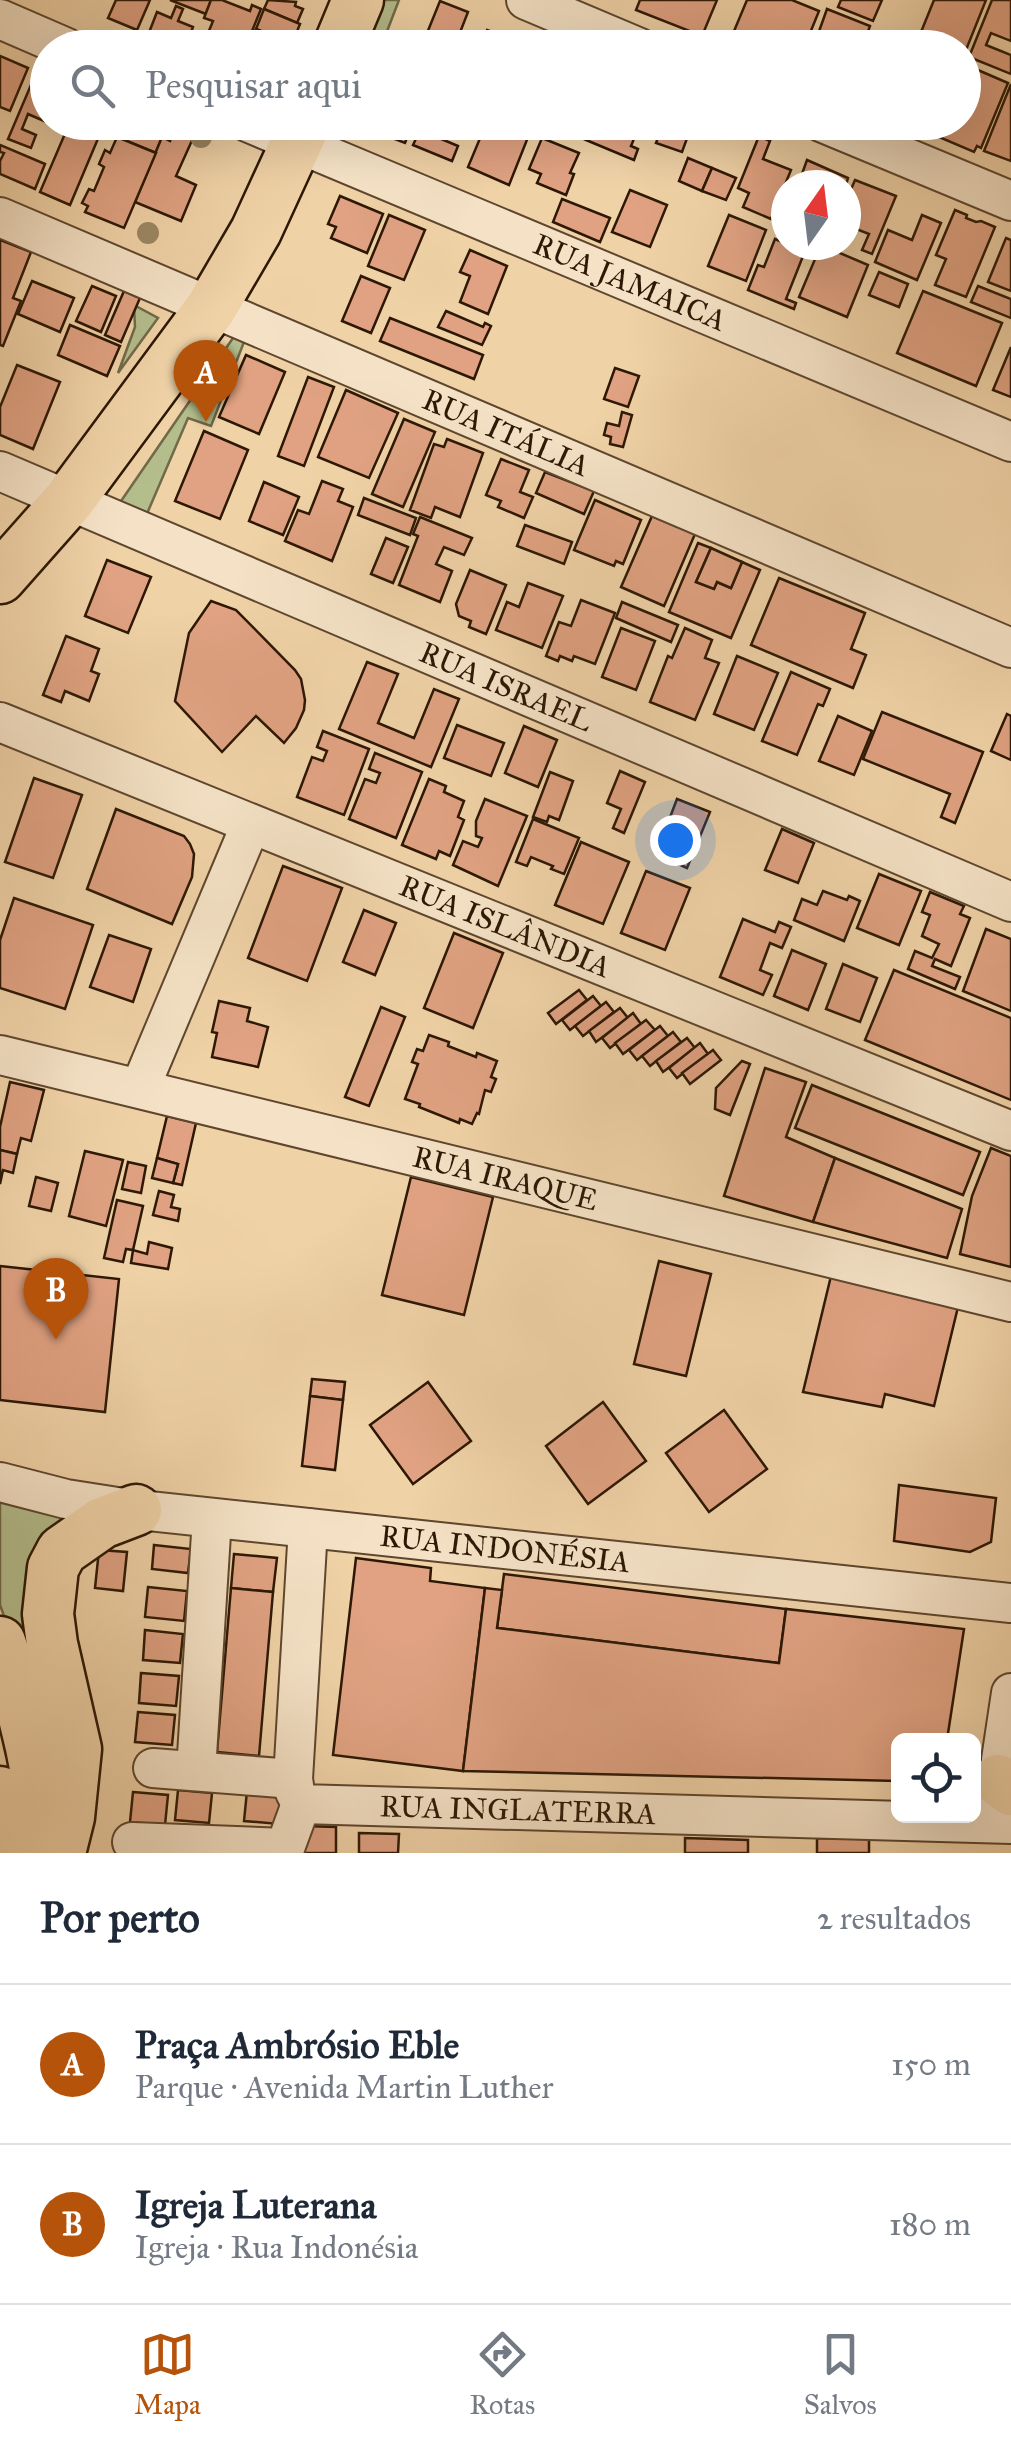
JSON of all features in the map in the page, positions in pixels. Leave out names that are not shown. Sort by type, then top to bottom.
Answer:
[{"type":"main road","points":[[346,30],[358,0]]},
{"type":"main road","points":[[0,578],[69,500],[212,308],[256,231],[299,140]]},
{"type":"main road","points":[[60,1853],[69,1817],[76,1749],[48,1614],[53,1568],[62,1550],[122,1508]]},
{"type":"main road","points":[[0,1642],[22,1709],[46,1853]]},
{"type":"main road","points":[[0,1792],[27,1853]]},
{"type":"street","points":[[526,0],[597,30]]},
{"type":"street","points":[[0,19],[30,32]]},
{"type":"street","name":"RUA JAMAICA","points":[[318,140],[1011,442]]},
{"type":"street","points":[[864,140],[1011,202]]},
{"type":"street","name":"RUA ITÁLIA","points":[[0,218],[1011,648]]},
{"type":"street","name":"RUA ISRAEL","points":[[0,471],[1011,902]]},
{"type":"street","name":"RUA ISLÂNDIA","points":[[0,722],[1011,1130]]},
{"type":"street","points":[[140,1088],[251,824]]},
{"type":"street","name":"RUA IRAQUE","points":[[0,1055],[1011,1302]]},
{"type":"street","name":"RUA INDONÉSIA","points":[[0,1482],[122,1508],[1011,1602]]},
{"type":"street","points":[[196,1771],[212,1518]]},
{"type":"street","points":[[132,1842],[285,1848],[297,1792],[308,1528]]},
{"type":"street","points":[[1007,1798],[1011,1692]]},
{"type":"street","name":"RUA INGLATERRA","points":[[153,1768],[196,1771],[297,1792],[965,1822],[991,1796],[1007,1798]]},
{"type":"green space","points":[[384,0],[399,0],[388,30],[362,30],[374,8]]},
{"type":"green space","points":[[134,305],[158,318],[118,373],[135,327]]},
{"type":"green space","points":[[237,335],[244,342],[211,426],[188,418],[146,516],[119,504],[233,338]]},
{"type":"green space","points":[[0,1498],[79,1519],[37,1661],[22,1665],[0,1605]]},
{"type":"building","points":[[116,0],[150,0],[137,30],[108,18]]},
{"type":"building","points":[[170,0],[211,0],[206,14]]},
{"type":"building","points":[[211,0],[250,11],[252,5],[261,9],[252,30],[209,30],[213,21],[204,18]]},
{"type":"building","points":[[268,0],[296,2],[295,6],[303,9],[297,23],[264,9]]},
{"type":"building","points":[[640,0],[717,0],[704,30],[687,30],[636,10]]},
{"type":"building","points":[[747,0],[792,0],[819,11],[811,30],[734,30]]},
{"type":"building","points":[[841,0],[882,0],[873,21],[838,7]]},
{"type":"building","points":[[934,0],[986,0],[974,30],[922,30]]},
{"type":"building","points":[[992,0],[1011,0],[1011,41],[991,33],[986,45],[1011,55],[1011,74],[981,62],[980,30]]},
{"type":"building","points":[[440,1],[468,12],[461,30],[428,30]]},
{"type":"building","points":[[176,6],[183,9],[178,21],[193,27],[192,30],[150,30],[157,12],[171,18]]},
{"type":"building","points":[[264,9],[300,24],[298,30],[256,29]]},
{"type":"building","points":[[827,9],[870,26],[869,30],[820,30]]},
{"type":"building","points":[[0,56],[28,68],[10,111],[0,107]]},
{"type":"building","points":[[981,71],[1008,83],[981,148],[977,146],[974,152],[946,140],[981,140]]},
{"type":"building","points":[[1011,84],[1011,161],[984,151]]},
{"type":"building","points":[[30,87],[30,115],[22,129],[34,140],[31,148],[8,139]]},
{"type":"building","points":[[62,140],[97,140],[70,205],[40,192]]},
{"type":"building","points":[[116,140],[124,140],[156,153],[124,228],[85,212],[88,206],[82,203],[89,189],[94,191],[104,167],[99,164],[105,150],[110,153]]},
{"type":"building","points":[[124,140],[161,140],[156,153]]},
{"type":"building","points":[[161,140],[192,140],[176,176],[196,185],[181,221],[135,202]]},
{"type":"building","points":[[415,140],[444,140],[458,146],[452,161],[413,145]]},
{"type":"building","points":[[479,140],[527,140],[509,185],[468,167]]},
{"type":"building","points":[[541,140],[579,153],[566,195],[537,183],[541,174],[529,169]]},
{"type":"building","points":[[586,140],[634,140],[631,146],[638,149],[634,160]]},
{"type":"building","points":[[657,140],[686,140],[682,152],[656,143]]},
{"type":"building","points":[[757,140],[768,140],[763,159],[791,170],[771,170],[771,219],[743,207],[749,193],[738,188]]},
{"type":"building","points":[[0,145],[45,164],[35,189],[0,174],[4,153],[0,152]]},
{"type":"building","points":[[688,158],[712,168],[702,191],[679,181]]},
{"type":"building","points":[[807,160],[830,170],[803,170]]},
{"type":"building","points":[[712,168],[736,178],[726,200],[702,191]]},
{"type":"building","points":[[861,182],[896,196],[872,254],[862,250],[869,234],[861,231]]},
{"type":"building","points":[[630,190],[667,205],[650,247],[612,232]]},
{"type":"building","points":[[340,196],[383,214],[367,253],[331,238],[336,227],[328,224]]},
{"type":"building","points":[[562,199],[610,218],[600,242],[553,222]]},
{"type":"building","points":[[955,210],[967,215],[966,218],[995,227],[966,297],[935,285],[946,259],[936,255]]},
{"type":"building","points":[[389,215],[425,230],[404,280],[368,266]]},
{"type":"building","points":[[729,215],[766,230],[746,281],[708,266]]},
{"type":"building","points":[[922,215],[941,223],[917,280],[875,262],[888,230],[912,240]]},
{"type":"building","points":[[1006,238],[1011,240],[1011,291],[988,282]]},
{"type":"building","points":[[0,240],[31,252],[13,298],[21,301],[3,346],[0,345]]},
{"type":"building","points":[[771,249],[771,260],[801,260],[786,299],[796,303],[794,309],[748,290],[758,265],[764,267]]},
{"type":"building","points":[[470,250],[507,266],[488,314],[460,302],[470,276],[460,272]]},
{"type":"building","points":[[815,260],[856,260],[868,265],[847,317],[799,297]]},
{"type":"building","points":[[879,272],[908,284],[899,307],[869,295]]},
{"type":"building","points":[[361,276],[390,288],[371,333],[342,321]]},
{"type":"building","points":[[32,281],[74,298],[60,332],[18,314]]},
{"type":"building","points":[[92,286],[116,296],[101,332],[76,321]]},
{"type":"building","points":[[978,286],[1011,299],[1011,318],[971,302]]},
{"type":"building","points":[[124,291],[140,298],[121,342],[105,335]]},
{"type":"building","points":[[923,291],[1002,323],[976,386],[897,353]]},
{"type":"building","points":[[446,311],[483,327],[485,323],[491,326],[482,345],[438,327]]},
{"type":"building","points":[[390,318],[483,355],[474,379],[380,341]]},
{"type":"building","points":[[70,325],[120,346],[107,376],[58,355]]},
{"type":"building","points":[[1011,347],[1011,397],[993,390]]},
{"type":"building","points":[[246,355],[285,372],[259,434],[219,417]]},
{"type":"building","points":[[17,365],[60,382],[33,449],[0,435],[0,407]]},
{"type":"building","points":[[615,368],[639,376],[628,407],[604,399]]},
{"type":"building","points":[[308,377],[334,387],[304,466],[278,456]]},
{"type":"building","points":[[346,390],[398,413],[369,478],[318,457]]},
{"type":"building","points":[[622,412],[632,415],[623,447],[610,444],[611,437],[604,435],[607,423],[619,426]]},
{"type":"building","points":[[404,419],[435,432],[403,507],[372,494]]},
{"type":"building","points":[[204,431],[248,450],[220,519],[175,501]]},
{"type":"building","points":[[447,439],[483,453],[460,517],[435,507],[431,518],[410,510],[434,444],[444,447]]},
{"type":"building","points":[[501,459],[529,470],[520,492],[533,497],[524,518],[498,507],[501,501],[486,495]]},
{"type":"building","points":[[545,472],[594,491],[584,514],[536,493]]},
{"type":"building","points":[[322,481],[343,489],[338,501],[353,507],[332,561],[285,541],[298,510],[309,514]]},
{"type":"building","points":[[264,482],[299,497],[283,535],[249,521]]},
{"type":"building","points":[[364,498],[416,518],[410,535],[358,515]]},
{"type":"building","points":[[595,500],[641,520],[623,564],[616,561],[614,566],[574,550]]},
{"type":"building","points":[[652,516],[695,534],[664,606],[621,587]]},
{"type":"building","points":[[420,517],[472,538],[464,555],[444,547],[436,564],[452,571],[440,602],[399,585],[418,536],[413,534]]},
{"type":"building","points":[[525,525],[572,542],[564,564],[517,546]]},
{"type":"building","points":[[386,538],[408,547],[393,583],[371,574]]},
{"type":"building","points":[[698,543],[711,548],[696,582],[714,589],[717,582],[731,588],[742,562],[760,570],[731,638],[669,612]]},
{"type":"building","points":[[711,548],[742,562],[731,588],[717,582],[714,589],[696,582]]},
{"type":"building","points":[[107,560],[151,577],[128,633],[85,616]]},
{"type":"building","points":[[470,570],[506,585],[486,634],[469,627],[471,621],[459,616],[456,604]]},
{"type":"building","points":[[779,578],[865,613],[851,649],[866,655],[853,688],[751,645]]},
{"type":"building","points":[[528,583],[563,596],[542,648],[496,630],[507,602],[519,607]]},
{"type":"building","points":[[581,600],[615,613],[595,664],[574,656],[572,661],[560,656],[558,661],[546,656],[559,622],[571,626]]},
{"type":"building","points":[[211,601],[236,610],[301,679],[304,710],[284,743],[256,716],[222,752],[175,701],[189,633]]},
{"type":"building","points":[[622,602],[678,625],[671,642],[616,618]]},
{"type":"building","points":[[621,628],[655,641],[636,690],[602,677]]},
{"type":"building","points":[[685,628],[712,640],[705,658],[719,663],[695,720],[650,702],[668,656],[672,658]]},
{"type":"building","points":[[66,636],[99,649],[91,671],[99,674],[89,701],[65,691],[61,702],[43,695]]},
{"type":"building","points":[[737,656],[778,673],[754,730],[714,714]]},
{"type":"building","points":[[367,662],[398,674],[378,723],[414,738],[434,689],[459,699],[431,767],[339,729]]},
{"type":"building","points":[[791,672],[830,689],[823,706],[818,704],[797,755],[762,741]]},
{"type":"building","points":[[882,712],[983,752],[955,823],[941,817],[950,794],[863,759]]},
{"type":"building","points":[[1007,714],[1011,716],[1011,760],[991,751]]},
{"type":"building","points":[[838,716],[872,731],[854,775],[819,761]]},
{"type":"building","points":[[457,725],[504,743],[491,776],[444,758]]},
{"type":"building","points":[[524,726],[557,740],[538,787],[505,773]]},
{"type":"building","points":[[323,731],[369,749],[344,815],[297,797],[312,757],[323,761],[327,751],[317,747]]},
{"type":"building","points":[[375,753],[422,772],[396,838],[349,819],[365,779],[376,783],[380,773],[369,769]]},
{"type":"building","points":[[620,771],[645,782],[624,833],[613,828],[621,809],[607,803]]},
{"type":"building","points":[[550,772],[573,781],[559,820],[549,816],[547,822],[533,817]]},
{"type":"building","points":[[34,778],[82,795],[53,878],[5,862]]},
{"type":"building","points":[[429,779],[446,786],[444,792],[464,801],[458,817],[464,820],[450,856],[439,851],[436,859],[402,845]]},
{"type":"building","points":[[485,799],[527,816],[498,886],[453,865],[463,841],[478,847],[482,838],[476,836],[476,821]]},
{"type":"building","points":[[677,799],[710,812],[687,868],[656,854]]},
{"type":"building","points":[[116,809],[184,836],[190,844],[194,854],[192,877],[172,924],[87,889]]},
{"type":"building","points":[[533,819],[579,838],[564,874],[531,857],[527,866],[516,862]]},
{"type":"building","points":[[782,829],[814,843],[798,883],[765,870]]},
{"type":"building","points":[[581,842],[629,862],[603,924],[555,905]]},
{"type":"building","points":[[283,866],[342,888],[307,981],[248,958]]},
{"type":"building","points":[[646,871],[690,888],[665,950],[621,933]]},
{"type":"building","points":[[879,874],[921,891],[899,945],[857,928]]},
{"type":"building","points":[[823,891],[860,901],[844,941],[794,920],[802,899],[817,905]]},
{"type":"building","points":[[930,892],[964,906],[960,914],[970,918],[951,966],[935,959],[932,966],[960,977],[955,989],[908,969],[915,951],[932,958],[939,944],[922,936],[930,915],[922,912]]},
{"type":"building","points":[[14,898],[93,925],[65,1009],[0,988],[0,940]]},
{"type":"building","points":[[364,910],[396,923],[375,975],[343,962]]},
{"type":"building","points":[[743,919],[775,932],[779,922],[791,927],[782,948],[770,943],[760,970],[772,975],[763,995],[720,977]]},
{"type":"building","points":[[986,929],[1011,939],[1011,1011],[963,991]]},
{"type":"building","points":[[454,933],[503,953],[473,1028],[424,1008]]},
{"type":"building","points":[[109,935],[151,949],[133,1002],[90,987]]},
{"type":"building","points":[[792,950],[826,964],[808,1010],[774,996]]},
{"type":"building","points":[[843,964],[877,978],[860,1022],[826,1009]]},
{"type":"building","points":[[894,970],[1011,1018],[1011,1100],[865,1040]]},
{"type":"building","points":[[579,990],[587,1000],[556,1024],[548,1013]]},
{"type":"building","points":[[593,996],[601,1006],[570,1030],[562,1020]]},
{"type":"building","points":[[219,1001],[250,1008],[247,1021],[268,1027],[258,1067],[212,1057],[217,1033],[212,1032]]},
{"type":"building","points":[[606,1002],[614,1012],[583,1036],[575,1026]]},
{"type":"building","points":[[381,1007],[405,1017],[369,1106],[345,1097]]},
{"type":"building","points":[[620,1008],[628,1018],[596,1042],[589,1031]]},
{"type":"building","points":[[633,1013],[641,1024],[610,1048],[602,1038]]},
{"type":"building","points":[[646,1020],[655,1030],[623,1054],[615,1043]]},
{"type":"building","points":[[660,1026],[668,1036],[637,1060],[629,1050]]},
{"type":"building","points":[[673,1032],[681,1042],[650,1066],[642,1056]]},
{"type":"building","points":[[429,1035],[476,1057],[477,1053],[497,1061],[491,1092],[485,1090],[472,1124],[460,1119],[459,1123],[405,1099],[418,1064],[412,1062],[417,1049],[423,1051]]},
{"type":"building","points":[[687,1038],[695,1048],[663,1072],[656,1061]]},
{"type":"building","points":[[700,1043],[708,1054],[677,1078],[669,1068]]},
{"type":"building","points":[[713,1050],[721,1060],[690,1084],[682,1073]]},
{"type":"building","points":[[742,1061],[750,1064],[730,1115],[715,1109],[716,1088]]},
{"type":"building","points":[[765,1068],[806,1082],[786,1137],[835,1158],[813,1222],[724,1196]]},
{"type":"building","points":[[10,1082],[44,1090],[31,1141],[21,1138],[17,1154],[0,1150],[0,1127]]},
{"type":"building","points":[[812,1085],[980,1152],[963,1195],[795,1128]]},
{"type":"building","points":[[167,1116],[196,1123],[182,1185],[173,1183],[178,1164],[157,1158]]},
{"type":"building","points":[[991,1148],[1011,1156],[1011,1267],[960,1254],[972,1196]]},
{"type":"building","points":[[0,1150],[17,1154],[13,1173],[3,1170],[0,1184]]},
{"type":"building","points":[[85,1151],[123,1160],[106,1226],[69,1216]]},
{"type":"building","points":[[157,1158],[178,1164],[173,1183],[152,1178]]},
{"type":"building","points":[[835,1158],[962,1209],[947,1258],[813,1222]]},
{"type":"building","points":[[128,1162],[146,1166],[141,1193],[122,1189]]},
{"type":"building","points":[[36,1177],[58,1183],[51,1211],[29,1206]]},
{"type":"building","points":[[411,1177],[493,1197],[464,1315],[382,1295]]},
{"type":"building","points":[[159,1191],[174,1195],[171,1207],[180,1209],[178,1221],[153,1215]]},
{"type":"building","points":[[117,1200],[143,1206],[133,1250],[126,1249],[123,1262],[104,1258]]},
{"type":"building","points":[[149,1242],[172,1248],[168,1269],[131,1263],[133,1250],[147,1254]]},
{"type":"building","points":[[659,1261],[711,1274],[686,1376],[634,1364]]},
{"type":"building","points":[[0,1266],[119,1279],[105,1412],[0,1400]]},
{"type":"building","points":[[831,1276],[958,1307],[934,1406],[885,1394],[882,1407],[803,1392]]},
{"type":"building","points":[[312,1379],[345,1382],[343,1400],[310,1396]]},
{"type":"building","points":[[428,1382],[471,1441],[413,1484],[370,1425]]},
{"type":"building","points":[[310,1396],[343,1400],[335,1470],[302,1466]]},
{"type":"building","points":[[603,1402],[646,1461],[588,1504],[546,1446]]},
{"type":"building","points":[[724,1410],[767,1469],[709,1512],[666,1453]]},
{"type":"building","points":[[899,1485],[996,1498],[991,1542],[970,1552],[894,1541]]},
{"type":"building","points":[[154,1545],[191,1549],[188,1573],[152,1569]]},
{"type":"building","points":[[99,1550],[127,1552],[123,1591],[95,1588]]},
{"type":"building","points":[[234,1554],[277,1558],[273,1592],[231,1588]]},
{"type":"building","points":[[356,1558],[431,1568],[430,1581],[485,1588],[463,1771],[333,1755]]},
{"type":"building","points":[[504,1574],[786,1609],[779,1663],[497,1628]]},
{"type":"building","points":[[148,1587],[187,1591],[184,1621],[145,1617]]},
{"type":"building","points":[[231,1588],[273,1592],[259,1756],[217,1752]]},
{"type":"building","points":[[485,1588],[502,1590],[497,1628],[779,1663],[786,1609],[964,1629],[948,1733],[891,1733],[891,1781],[463,1771]]},
{"type":"building","points":[[145,1630],[183,1634],[180,1663],[143,1660]]},
{"type":"building","points":[[141,1673],[179,1676],[176,1706],[139,1703]]},
{"type":"building","points":[[138,1712],[175,1715],[172,1745],[135,1742]]},
{"type":"building","points":[[178,1790],[212,1793],[209,1823],[175,1820]]},
{"type":"building","points":[[247,1791],[282,1794],[279,1824],[244,1821]]},
{"type":"building","points":[[133,1792],[168,1795],[165,1825],[130,1822]]},
{"type":"building","points":[[305,1826],[336,1827],[336,1853],[304,1853]]},
{"type":"building","points":[[359,1833],[399,1834],[398,1853],[359,1853]]},
{"type":"building","points":[[685,1838],[748,1840],[748,1853],[685,1853]]},
{"type":"building","points":[[817,1838],[869,1839],[869,1853],[817,1853]]},
{"type":"place","name":"Praça Ambrósio Eble","points":[[206,422]]},
{"type":"place","name":"Igreja Luterana","points":[[56,1340]]}]
